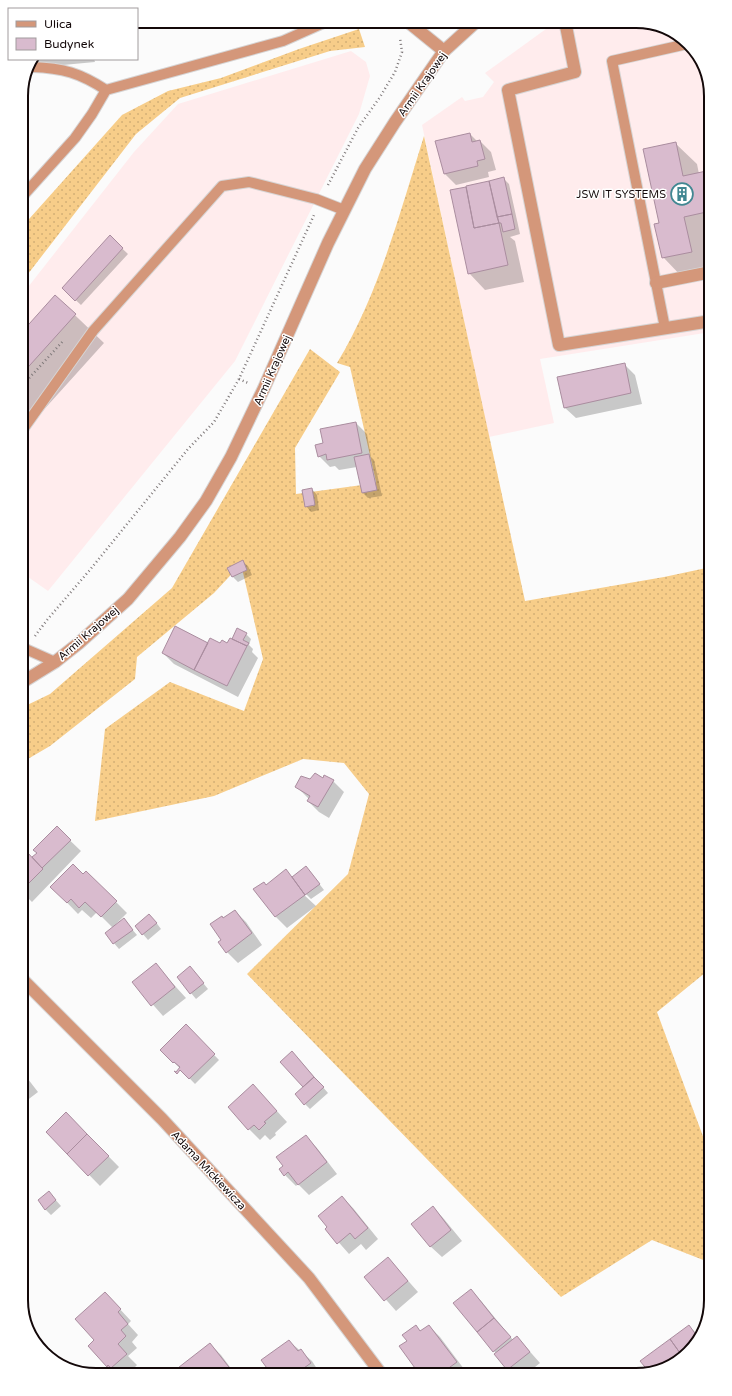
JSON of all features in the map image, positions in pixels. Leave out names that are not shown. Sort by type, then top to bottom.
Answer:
[{"type":"street","points":[[415,28],[444,52]]},
{"type":"street","name":"Armii Krajowej","points":[[28,679],[55,662],[79,644],[128,599],[180,537],[206,501],[238,443],[328,243],[365,169],[395,122],[444,52],[470,28]]},
{"type":"street","points":[[566,28],[575,72],[508,90],[559,345],[704,322]]},
{"type":"street","points":[[656,283],[704,273]]},
{"type":"street","name":"Adama Mickiewicza","points":[[28,985],[162,1119],[309,1278],[377,1368]]},
{"type":"lane","points":[[28,190],[75,138],[92,114],[106,90],[283,41],[312,28]]},
{"type":"lane","points":[[665,328],[612,60],[681,45]]},
{"type":"lane","points":[[35,66],[65,70],[88,78],[106,90]]},
{"type":"lane","points":[[28,422],[93,330],[222,186],[249,182],[344,210]]},
{"type":"lane","points":[[28,650],[55,662]]},
{"type":"path","points":[[34,637],[90,571],[188,449],[214,422],[239,380],[320,202],[358,128],[380,97],[395,72],[402,52],[400,37],[395,33]]},
{"type":"path","points":[[28,379],[67,337]]},
{"type":"shaded area","points":[[547,28],[641,28],[650,29],[670,37],[678,42],[690,54],[699,70],[703,82],[704,96],[704,333],[540,359],[554,423],[489,437],[422,125],[462,97],[465,101],[483,97],[494,82],[485,73]]},
{"type":"shaded area","points":[[359,29],[365,47],[330,51],[180,98],[136,134],[28,274],[28,220],[122,115],[168,91],[221,78],[299,49]]},
{"type":"shaded area","points":[[351,51],[366,62],[370,76],[359,114],[235,361],[48,591],[28,577],[28,287],[134,152],[178,104]]},
{"type":"shaded area","points":[[424,136],[525,601],[664,577],[704,568],[704,974],[657,1012],[704,1139],[704,1260],[652,1240],[561,1297],[247,974],[348,874],[369,794],[344,763],[303,759],[214,796],[95,821],[105,729],[170,682],[244,711],[263,659],[241,564],[214,593],[137,657],[135,679],[50,746],[28,759],[28,705],[50,694],[172,588],[310,349],[340,372],[295,448],[296,494],[376,482],[350,367],[337,363],[352,337],[377,281]]},
{"type":"building","points":[[470,133],[472,142],[480,140],[485,159],[477,161],[478,166],[444,174],[435,141]]},
{"type":"building","name":"JSW IT SYSTEMS","points":[[676,142],[683,176],[704,172],[704,213],[684,217],[692,252],[662,258],[654,224],[659,223],[643,149]]},
{"type":"building","points":[[504,177],[512,214],[497,217],[489,181]]},
{"type":"building","points":[[489,181],[499,223],[474,228],[466,186]]},
{"type":"building","points":[[466,187],[474,228],[499,223],[508,265],[468,274],[450,190]]},
{"type":"building","points":[[512,214],[515,229],[503,232],[501,223],[499,223],[497,217]]},
{"type":"building","points":[[110,235],[123,248],[75,301],[62,288]]},
{"type":"building","points":[[55,295],[76,314],[28,367],[28,325]]},
{"type":"building","points":[[625,363],[631,393],[564,408],[557,377]]},
{"type":"building","points":[[356,422],[362,453],[327,460],[326,454],[318,457],[315,445],[323,443],[320,429]]},
{"type":"building","points":[[369,454],[377,490],[362,493],[354,457]]},
{"type":"building","points":[[312,488],[315,505],[305,507],[302,490]]},
{"type":"building","points":[[243,560],[247,570],[232,577],[227,568]]},
{"type":"building","points":[[175,626],[208,643],[194,670],[162,653]]},
{"type":"building","points":[[237,628],[247,633],[243,640],[249,643],[247,646],[232,639]]},
{"type":"building","points":[[210,638],[220,643],[222,640],[227,643],[230,638],[247,646],[227,686],[194,670]]},
{"type":"building","points":[[315,773],[323,778],[324,775],[334,780],[318,807],[307,801],[310,796],[295,787],[301,776],[310,779]]},
{"type":"building","points":[[57,826],[71,840],[42,868],[32,857],[37,853],[33,850]]},
{"type":"building","points":[[28,853],[43,869],[28,884]]},
{"type":"building","points":[[73,864],[83,874],[86,871],[117,901],[101,917],[85,902],[79,908],[71,899],[67,903],[50,887]]},
{"type":"building","points":[[306,866],[320,884],[305,895],[292,877]]},
{"type":"building","points":[[286,869],[305,895],[275,917],[253,889],[264,882],[266,885]]},
{"type":"building","points":[[235,910],[252,933],[226,953],[218,942],[221,940],[210,924]]},
{"type":"building","points":[[149,914],[157,923],[142,935],[135,926]]},
{"type":"building","points":[[124,918],[133,930],[113,944],[105,933]]},
{"type":"building","points":[[156,963],[175,987],[151,1006],[132,982]]},
{"type":"building","points":[[190,966],[204,983],[190,994],[177,977]]},
{"type":"building","points":[[186,1024],[215,1054],[189,1079],[180,1070],[177,1074],[174,1071],[176,1072],[180,1067],[174,1062],[173,1063],[160,1050]]},
{"type":"building","points":[[292,1051],[314,1077],[303,1087],[280,1062]]},
{"type":"building","points":[[314,1077],[324,1087],[304,1105],[295,1094]]},
{"type":"building","points":[[253,1084],[277,1111],[264,1122],[266,1123],[259,1130],[254,1125],[248,1130],[228,1107]]},
{"type":"building","points":[[66,1112],[87,1134],[67,1154],[46,1132]]},
{"type":"building","points":[[87,1134],[109,1156],[88,1176],[67,1154]]},
{"type":"building","points":[[306,1135],[327,1162],[298,1185],[288,1172],[284,1176],[279,1169],[283,1166],[276,1157]]},
{"type":"building","points":[[49,1191],[56,1200],[45,1210],[38,1200]]},
{"type":"building","points":[[342,1196],[368,1228],[355,1239],[350,1233],[337,1244],[325,1229],[327,1227],[318,1216]]},
{"type":"building","points":[[433,1206],[451,1230],[430,1247],[411,1224]]},
{"type":"building","points":[[388,1257],[408,1281],[384,1301],[364,1277]]},
{"type":"building","points":[[471,1289],[494,1318],[477,1332],[453,1303]]},
{"type":"building","points":[[105,1292],[121,1309],[118,1312],[128,1324],[121,1330],[126,1336],[118,1344],[127,1354],[111,1368],[108,1365],[107,1367],[88,1346],[94,1340],[75,1319]]},
{"type":"building","points":[[494,1318],[511,1337],[493,1352],[477,1332]]},
{"type":"building","points":[[416,1325],[420,1331],[429,1325],[457,1362],[449,1368],[415,1368],[399,1346],[407,1341],[402,1335]]},
{"type":"building","points":[[689,1325],[695,1334],[679,1352],[670,1339]]},
{"type":"building","points":[[517,1336],[530,1352],[510,1368],[505,1368],[494,1354]]},
{"type":"building","points":[[670,1339],[679,1352],[670,1359],[650,1367],[645,1367],[640,1361]]},
{"type":"building","points":[[289,1340],[298,1351],[301,1349],[311,1363],[304,1368],[267,1368],[261,1360]]},
{"type":"building","points":[[210,1343],[230,1368],[178,1368]]},
{"type":"place","name":"JSW IT SYSTEMS","points":[[682,194]]}]
